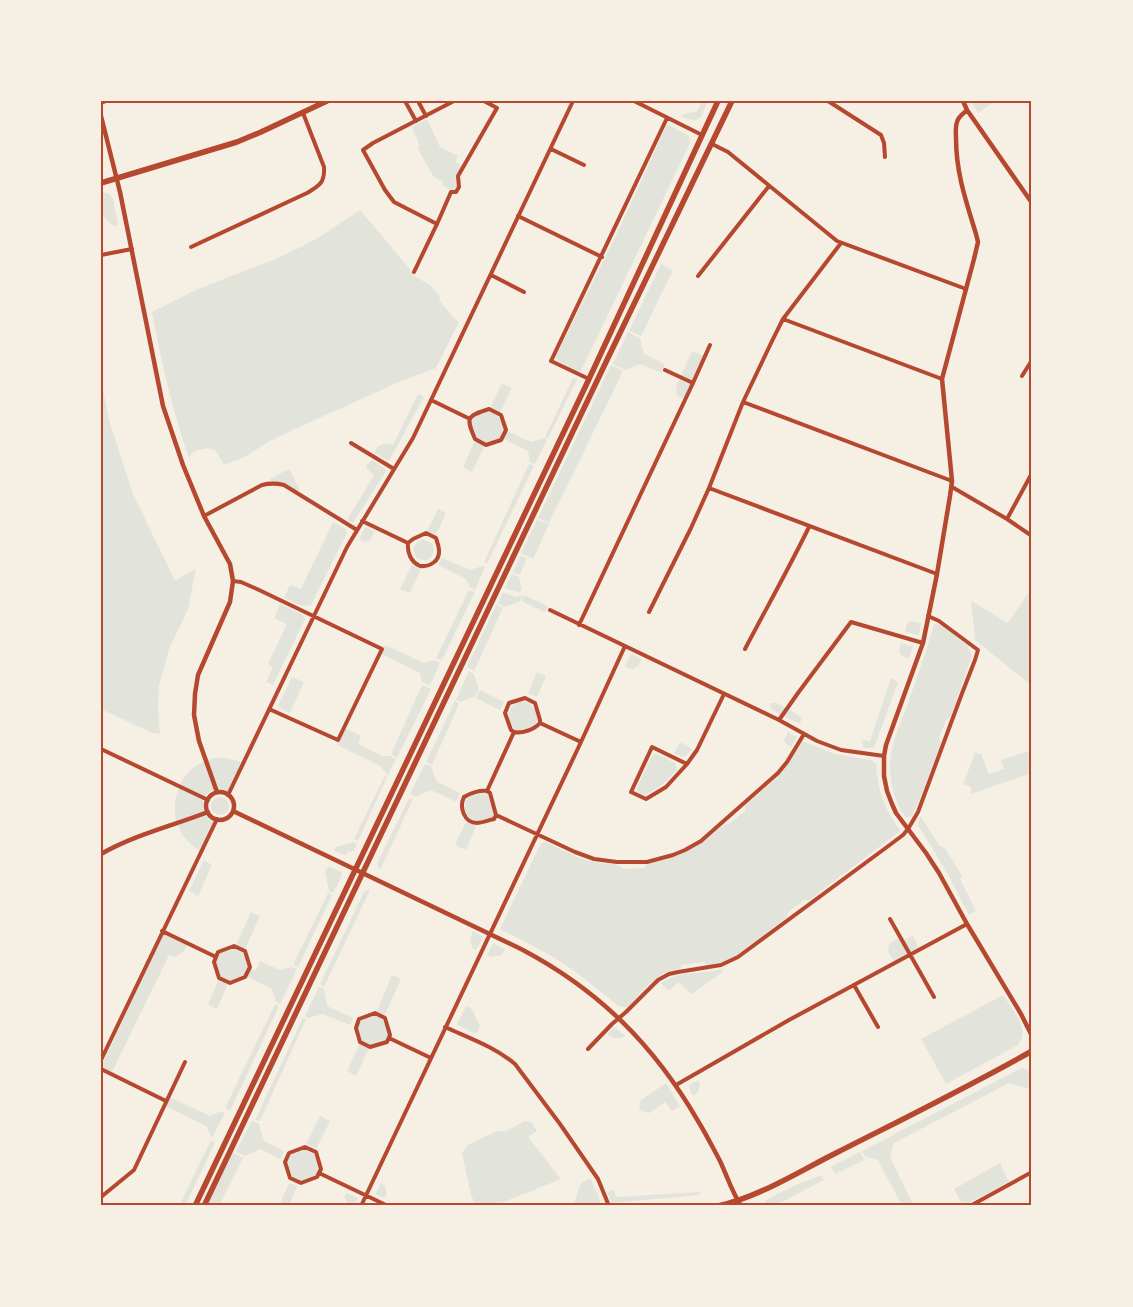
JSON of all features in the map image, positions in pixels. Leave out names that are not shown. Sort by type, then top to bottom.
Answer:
[{"type":"main road","points":[[101,183],[237,142],[327,101]]},
{"type":"main road","points":[[195,1206],[589,380],[718,101]]},
{"type":"main road","points":[[204,1206],[732,101]]},
{"type":"main road","points":[[718,1206],[739,1203],[1032,1051]]},
{"type":"street","points":[[101,103],[106,101]]},
{"type":"street","points":[[405,101],[416,121]]},
{"type":"street","points":[[418,101],[426,116]]},
{"type":"street","points":[[414,272],[451,192],[456,192],[460,187],[458,176],[497,108],[484,101]]},
{"type":"street","points":[[634,101],[702,135]]},
{"type":"street","points":[[828,101],[881,135],[884,143],[885,157]]},
{"type":"street","points":[[836,106],[840,101]]},
{"type":"street","points":[[963,101],[967,110],[1032,203]]},
{"type":"street","points":[[437,224],[391,199],[363,150],[451,102]]},
{"type":"street","points":[[228,795],[338,565],[362,521],[413,438],[573,102]]},
{"type":"street","points":[[967,110],[957,121],[956,144],[960,183],[978,242],[942,379],[952,484],[923,642],[888,739],[884,756],[884,776],[887,791],[896,814],[939,873],[1032,1036]]},
{"type":"street","points":[[191,248],[307,193],[322,182],[324,167],[303,112]]},
{"type":"street","points":[[101,116],[117,178],[163,406],[183,465],[204,516],[232,571],[232,591],[228,607],[198,676],[194,694],[194,714],[199,741],[217,792]]},
{"type":"street","points":[[589,380],[551,361],[667,118]]},
{"type":"street","points":[[712,144],[728,152],[837,241],[966,289]]},
{"type":"street","points":[[551,149],[584,164]]},
{"type":"street","points":[[698,276],[769,186]]},
{"type":"street","points":[[518,216],[602,257]]},
{"type":"street","points":[[649,612],[691,528],[743,402],[772,340],[783,319],[841,243]]},
{"type":"street","points":[[101,255],[132,249]]},
{"type":"street","points":[[490,276],[524,292]]},
{"type":"street","points":[[783,319],[942,379]]},
{"type":"street","points":[[579,624],[710,345]]},
{"type":"street","points":[[1022,376],[1032,360]]},
{"type":"street","points":[[665,370],[693,383]]},
{"type":"street","points":[[431,400],[470,419]]},
{"type":"street","points":[[743,402],[952,484],[1032,536]]},
{"type":"street","points":[[488,409],[501,415],[506,430],[501,440],[486,445],[475,439],[469,424],[470,419],[474,414],[488,409]]},
{"type":"street","points":[[351,443],[394,469]]},
{"type":"street","points":[[1006,519],[1032,473]]},
{"type":"street","points":[[204,516],[262,485],[277,484],[284,485],[357,530]]},
{"type":"street","points":[[709,488],[937,574]]},
{"type":"street","points":[[362,521],[408,543]]},
{"type":"street","points":[[745,650],[810,527]]},
{"type":"street","points":[[426,533],[436,538],[440,552],[436,562],[424,567],[415,564],[409,555],[408,543],[413,538],[426,533]]},
{"type":"street","points":[[233,581],[241,582],[257,589],[382,649],[338,740],[269,709]]},
{"type":"street","points":[[550,610],[779,720],[824,744],[841,750],[884,756]]},
{"type":"street","points":[[588,1049],[652,984],[664,976],[721,965],[738,957],[903,835],[908,829],[925,795],[976,660],[978,650],[939,621],[928,616]]},
{"type":"street","points":[[779,720],[851,622],[923,642]]},
{"type":"street","points":[[361,1206],[625,646]]},
{"type":"street","points":[[687,764],[652,747],[631,792],[646,799],[666,786],[687,764],[697,750],[724,694]]},
{"type":"street","points":[[525,698],[535,703],[540,723],[537,727],[518,733],[514,732],[511,730],[505,713],[510,703],[525,698]]},
{"type":"street","points":[[540,723],[581,742]]},
{"type":"street","points":[[487,791],[514,732]]},
{"type":"street","points":[[496,815],[580,854],[607,861],[647,862],[673,855],[694,845],[709,834],[778,773],[804,734]]},
{"type":"street","points":[[101,749],[208,800]]},
{"type":"street","points":[[484,790],[487,791],[490,793],[497,812],[496,815],[494,819],[478,823],[469,821],[466,819],[461,804],[464,797],[484,790]]},
{"type":"street","points":[[217,792],[228,795],[234,802],[233,811],[228,817],[217,819],[208,812],[208,800],[211,795],[217,792]]},
{"type":"street","points":[[233,811],[533,956],[585,989],[619,1018],[642,1042],[676,1085],[719,1160],[739,1203]]},
{"type":"street","points":[[101,854],[130,840],[208,812]]},
{"type":"street","points":[[101,1060],[217,819]]},
{"type":"street","points":[[890,919],[934,997]]},
{"type":"street","points":[[676,1085],[967,924]]},
{"type":"street","points":[[162,932],[216,957]]},
{"type":"street","points":[[234,946],[245,951],[250,967],[246,977],[230,983],[219,978],[214,962],[216,957],[218,952],[234,946]]},
{"type":"street","points":[[854,985],[878,1027]]},
{"type":"street","points":[[375,1014],[385,1018],[390,1035],[388,1038],[387,1042],[370,1047],[360,1042],[356,1028],[360,1019],[375,1014]]},
{"type":"street","points":[[445,1026],[495,1050],[515,1064],[598,1178],[609,1206]]},
{"type":"street","points":[[388,1038],[430,1058]]},
{"type":"street","points":[[101,1197],[134,1170],[185,1062]]},
{"type":"street","points":[[101,1069],[166,1100]]},
{"type":"street","points":[[305,1147],[316,1152],[321,1169],[319,1173],[317,1177],[301,1183],[290,1178],[285,1162],[289,1153],[305,1147]]},
{"type":"street","points":[[970,1206],[1032,1172]]},
{"type":"street","points":[[319,1173],[388,1206]]},
{"type":"shaded area","points":[[702,101],[708,101],[701,117],[696,121],[682,117],[682,115],[697,111]]},
{"type":"shaded area","points":[[974,101],[996,101],[978,113],[972,103]]},
{"type":"shaded area","points":[[427,119],[440,147],[458,156],[455,162],[462,166],[455,178],[458,184],[455,190],[442,185],[444,182],[433,176],[418,149],[420,146],[412,127]]},
{"type":"shaded area","points":[[667,124],[689,136],[690,143],[581,371],[575,371],[557,360],[556,356],[620,227]]},
{"type":"shaded area","points":[[101,192],[110,194],[113,199],[118,225],[114,226],[101,215]]},
{"type":"shaded area","points":[[360,210],[414,276],[430,285],[440,296],[439,300],[459,322],[436,368],[399,382],[295,429],[270,441],[245,457],[224,465],[217,453],[209,448],[194,452],[189,458],[177,422],[152,312],[198,289],[301,247]]},
{"type":"shaded area","points":[[661,264],[673,270],[641,336],[629,331]]},
{"type":"shaded area","points":[[628,332],[640,338],[644,354],[665,364],[662,373],[640,364],[625,370],[613,364]]},
{"type":"shaded area","points":[[692,351],[704,356],[693,381],[681,376]]},
{"type":"shaded area","points":[[611,365],[623,371],[549,523],[538,518]]},
{"type":"shaded area","points":[[573,378],[577,380],[548,438],[545,437]]},
{"type":"shaded area","points":[[101,379],[109,420],[133,494],[175,581],[196,568],[188,609],[169,649],[159,686],[160,734],[150,732],[101,709]]},
{"type":"shaded area","points":[[680,379],[692,384],[684,399],[677,396],[676,386]]},
{"type":"shaded area","points":[[502,383],[512,388],[500,413],[490,408]]},
{"type":"shaded area","points":[[418,394],[424,397],[389,461],[374,453],[378,446],[387,443],[393,445]]},
{"type":"shaded area","points":[[488,411],[499,417],[504,429],[499,439],[486,443],[476,438],[470,424],[475,415]]},
{"type":"shaded area","points":[[506,431],[532,442],[544,438],[547,440],[535,464],[530,462],[528,451],[503,439]]},
{"type":"shaded area","points":[[475,441],[485,445],[472,472],[463,467]]},
{"type":"shaded area","points":[[372,460],[387,470],[353,523],[347,520],[374,475],[366,466]]},
{"type":"shaded area","points":[[529,464],[534,466],[487,564],[484,562]]},
{"type":"shaded area","points":[[289,469],[299,488],[297,492],[271,482],[270,479]]},
{"type":"shaded area","points":[[438,509],[446,513],[436,535],[427,531]]},
{"type":"shaded area","points":[[537,520],[549,524],[533,559],[521,553]]},
{"type":"shaded area","points":[[333,522],[346,529],[347,533],[311,605],[301,605],[284,598],[290,585],[301,589]]},
{"type":"shaded area","points":[[365,527],[375,531],[370,540],[364,542],[359,539]]},
{"type":"shaded area","points":[[423,539],[433,544],[434,547],[433,554],[426,561],[416,557],[413,549],[417,542]]},
{"type":"shaded area","points":[[520,556],[527,558],[520,575],[513,572]]},
{"type":"shaded area","points":[[442,558],[470,570],[482,566],[485,567],[475,590],[470,587],[466,579],[438,565]]},
{"type":"shaded area","points":[[412,565],[421,569],[410,593],[400,589]]},
{"type":"shaded area","points":[[512,574],[519,577],[522,591],[517,592],[505,588]]},
{"type":"shaded area","points":[[469,590],[475,592],[442,660],[436,658]]},
{"type":"shaded area","points":[[503,592],[516,597],[523,595],[519,602],[504,607],[498,603]]},
{"type":"shaded area","points":[[1028,593],[1032,596],[1032,686],[975,640],[971,601],[1008,623]]},
{"type":"shaded area","points":[[524,595],[548,606],[545,612],[521,601]]},
{"type":"shaded area","points":[[280,604],[303,615],[305,619],[273,685],[266,682],[273,667],[268,664],[287,624],[274,618]]},
{"type":"shaded area","points":[[496,605],[503,608],[474,671],[467,667]]},
{"type":"shaded area","points":[[910,621],[921,623],[919,634],[905,632],[907,623]]},
{"type":"shaded area","points":[[934,624],[941,625],[968,646],[972,656],[950,718],[946,720],[939,738],[941,743],[920,799],[912,816],[906,818],[892,788],[891,755],[895,737]]},
{"type":"shaded area","points":[[901,643],[913,646],[909,658],[903,657],[899,651]]},
{"type":"shaded area","points":[[385,645],[424,663],[434,660],[440,663],[430,685],[422,682],[420,673],[381,654]]},
{"type":"shaded area","points":[[631,654],[642,659],[638,666],[633,669],[625,666]]},
{"type":"shaded area","points":[[469,671],[474,674],[479,689],[474,697],[460,702],[456,700]]},
{"type":"shaded area","points":[[537,672],[546,676],[537,697],[528,693]]},
{"type":"shaded area","points":[[292,677],[304,682],[290,713],[278,706]]},
{"type":"shaded area","points":[[891,678],[898,682],[874,748],[863,748],[862,740],[870,741]]},
{"type":"shaded area","points":[[422,685],[431,689],[397,758],[391,754]]},
{"type":"shaded area","points":[[480,690],[504,702],[500,710],[476,698]]},
{"type":"shaded area","points":[[455,701],[459,704],[432,765],[426,762]]},
{"type":"shaded area","points":[[522,701],[531,705],[538,719],[535,725],[518,731],[513,728],[509,712],[513,706]]},
{"type":"shaded area","points":[[771,703],[777,703],[802,717],[800,724],[777,713],[770,707]]},
{"type":"shaded area","points":[[345,728],[361,736],[358,744],[382,756],[390,756],[396,759],[388,775],[379,765],[337,745]]},
{"type":"shaded area","points":[[788,732],[797,737],[791,747],[784,740]]},
{"type":"shaded area","points":[[803,741],[835,754],[871,760],[876,764],[878,783],[883,799],[900,830],[808,901],[804,900],[788,912],[787,917],[737,955],[724,962],[707,965],[704,962],[681,965],[681,968],[672,970],[651,982],[628,1007],[622,1007],[561,962],[501,930],[541,843],[546,842],[597,863],[614,864],[623,869],[644,868],[647,864],[663,860],[694,847],[721,827],[730,823],[745,811],[745,806],[780,774]]},
{"type":"shaded area","points":[[680,742],[692,749],[683,757],[674,753]]},
{"type":"shaded area","points":[[1032,750],[1032,773],[971,794],[971,787],[963,784],[975,753],[981,754],[989,774],[1004,769],[1001,760]]},
{"type":"shaded area","points":[[655,754],[675,763],[677,769],[662,785],[643,795],[638,792],[637,788],[652,756]]},
{"type":"shaded area","points":[[215,758],[243,762],[229,792],[218,789],[213,790],[205,796],[204,812],[176,822],[176,800],[182,781],[195,766]]},
{"type":"shaded area","points":[[425,764],[431,766],[437,782],[460,793],[456,802],[431,790],[415,797],[410,794]]},
{"type":"shaded area","points":[[385,775],[387,777],[358,841],[354,839]]},
{"type":"shaded area","points":[[482,793],[489,797],[494,813],[492,817],[476,821],[472,820],[465,810],[465,802],[470,796]]},
{"type":"shaded area","points":[[220,797],[226,800],[229,806],[226,812],[220,815],[214,812],[211,806],[214,800]]},
{"type":"shaded area","points":[[409,798],[413,799],[380,870],[377,864]]},
{"type":"shaded area","points":[[206,815],[214,822],[200,851],[186,840],[178,825]]},
{"type":"shaded area","points":[[920,816],[940,846],[945,848],[962,876],[960,879],[976,911],[969,915],[946,871],[918,825]]},
{"type":"shaded area","points":[[466,822],[476,826],[466,850],[455,845]]},
{"type":"shaded area","points":[[353,842],[357,844],[353,851],[345,855],[334,851],[336,847]]},
{"type":"shaded area","points":[[204,860],[212,865],[198,896],[189,891]]},
{"type":"shaded area","points":[[328,866],[341,872],[342,875],[332,893],[329,891],[325,872]]},
{"type":"shaded area","points":[[369,889],[324,987],[320,984],[364,892]]},
{"type":"shaded area","points":[[328,893],[332,895],[298,967],[293,965]]},
{"type":"shaded area","points":[[251,912],[260,916],[245,949],[236,945]]},
{"type":"shaded area","points":[[473,931],[483,937],[476,950],[472,948],[470,939]]},
{"type":"shaded area","points":[[164,932],[187,945],[184,951],[175,957],[169,955],[112,1072],[101,1067]]},
{"type":"shaded area","points":[[913,936],[919,948],[894,961],[888,952],[889,944],[899,938],[901,941]]},
{"type":"shaded area","points":[[493,943],[505,949],[502,955],[492,957],[487,955]]},
{"type":"shaded area","points":[[234,948],[244,952],[249,967],[246,976],[230,982],[220,977],[215,962],[219,953]]},
{"type":"shaded area","points":[[260,961],[280,970],[292,967],[297,969],[280,1004],[276,1002],[272,989],[247,977],[251,969],[255,971]]},
{"type":"shaded area","points":[[722,969],[723,972],[691,994],[678,982],[671,989],[667,990],[661,983],[682,974]]},
{"type":"shaded area","points":[[392,975],[401,979],[384,1017],[376,1013]]},
{"type":"shaded area","points":[[219,979],[228,984],[217,1009],[208,1004]]},
{"type":"shaded area","points":[[319,987],[324,989],[327,1006],[353,1018],[350,1025],[323,1014],[308,1018],[305,1016]]},
{"type":"shaded area","points":[[1003,995],[1021,1026],[1022,1033],[1018,1045],[946,1084],[921,1039]]},
{"type":"shaded area","points":[[275,1004],[279,1006],[230,1111],[225,1108]]},
{"type":"shaded area","points":[[466,1006],[472,1009],[480,1026],[476,1034],[457,1025]]},
{"type":"shaded area","points":[[375,1015],[384,1019],[388,1035],[386,1041],[371,1046],[361,1041],[357,1028],[361,1020]]},
{"type":"shaded area","points":[[303,1018],[306,1019],[260,1121],[255,1120]]},
{"type":"shaded area","points":[[614,1027],[625,1036],[616,1038],[607,1034]]},
{"type":"shaded area","points":[[360,1043],[369,1048],[356,1076],[347,1071]]},
{"type":"shaded area","points":[[1022,1068],[1032,1072],[1032,1097],[1029,1089],[1009,1083],[894,1143],[890,1157],[914,1206],[902,1206],[878,1160],[865,1156],[862,1151]]},
{"type":"shaded area","points":[[698,1080],[700,1084],[698,1092],[693,1096],[689,1085]]},
{"type":"shaded area","points":[[666,1083],[680,1106],[672,1111],[665,1102],[649,1113],[641,1111],[639,1107],[641,1100]]},
{"type":"shaded area","points":[[169,1097],[210,1116],[223,1111],[225,1113],[212,1138],[206,1126],[165,1106]]},
{"type":"shaded area","points":[[320,1116],[330,1121],[316,1149],[306,1144]]},
{"type":"shaded area","points":[[252,1120],[259,1124],[264,1141],[284,1151],[281,1159],[260,1149],[245,1156],[236,1152]]},
{"type":"shaded area","points":[[525,1121],[531,1122],[537,1131],[528,1137],[561,1179],[494,1206],[489,1206],[487,1203],[476,1206],[471,1195],[462,1153],[468,1145],[497,1131],[506,1131]]},
{"type":"shaded area","points":[[211,1140],[215,1143],[185,1206],[179,1206]]},
{"type":"shaded area","points":[[305,1148],[316,1153],[320,1169],[316,1177],[301,1182],[292,1177],[287,1162],[290,1155]]},
{"type":"shaded area","points":[[232,1152],[243,1158],[219,1206],[206,1206]]},
{"type":"shaded area","points":[[860,1152],[864,1160],[835,1174],[831,1167]]},
{"type":"shaded area","points":[[1000,1163],[1009,1182],[963,1206],[954,1189]]},
{"type":"shaded area","points":[[821,1175],[824,1180],[774,1206],[761,1206],[765,1201],[780,1192]]},
{"type":"shaded area","points":[[590,1178],[601,1206],[573,1206],[581,1183]]},
{"type":"shaded area","points":[[289,1183],[297,1186],[289,1206],[279,1206]]},
{"type":"shaded area","points":[[381,1183],[385,1186],[387,1192],[385,1198],[375,1194]]},
{"type":"shaded area","points":[[613,1190],[617,1197],[700,1192],[700,1195],[612,1203],[607,1192]]},
{"type":"shaded area","points":[[347,1193],[358,1198],[354,1206],[347,1203],[344,1197]]}]
